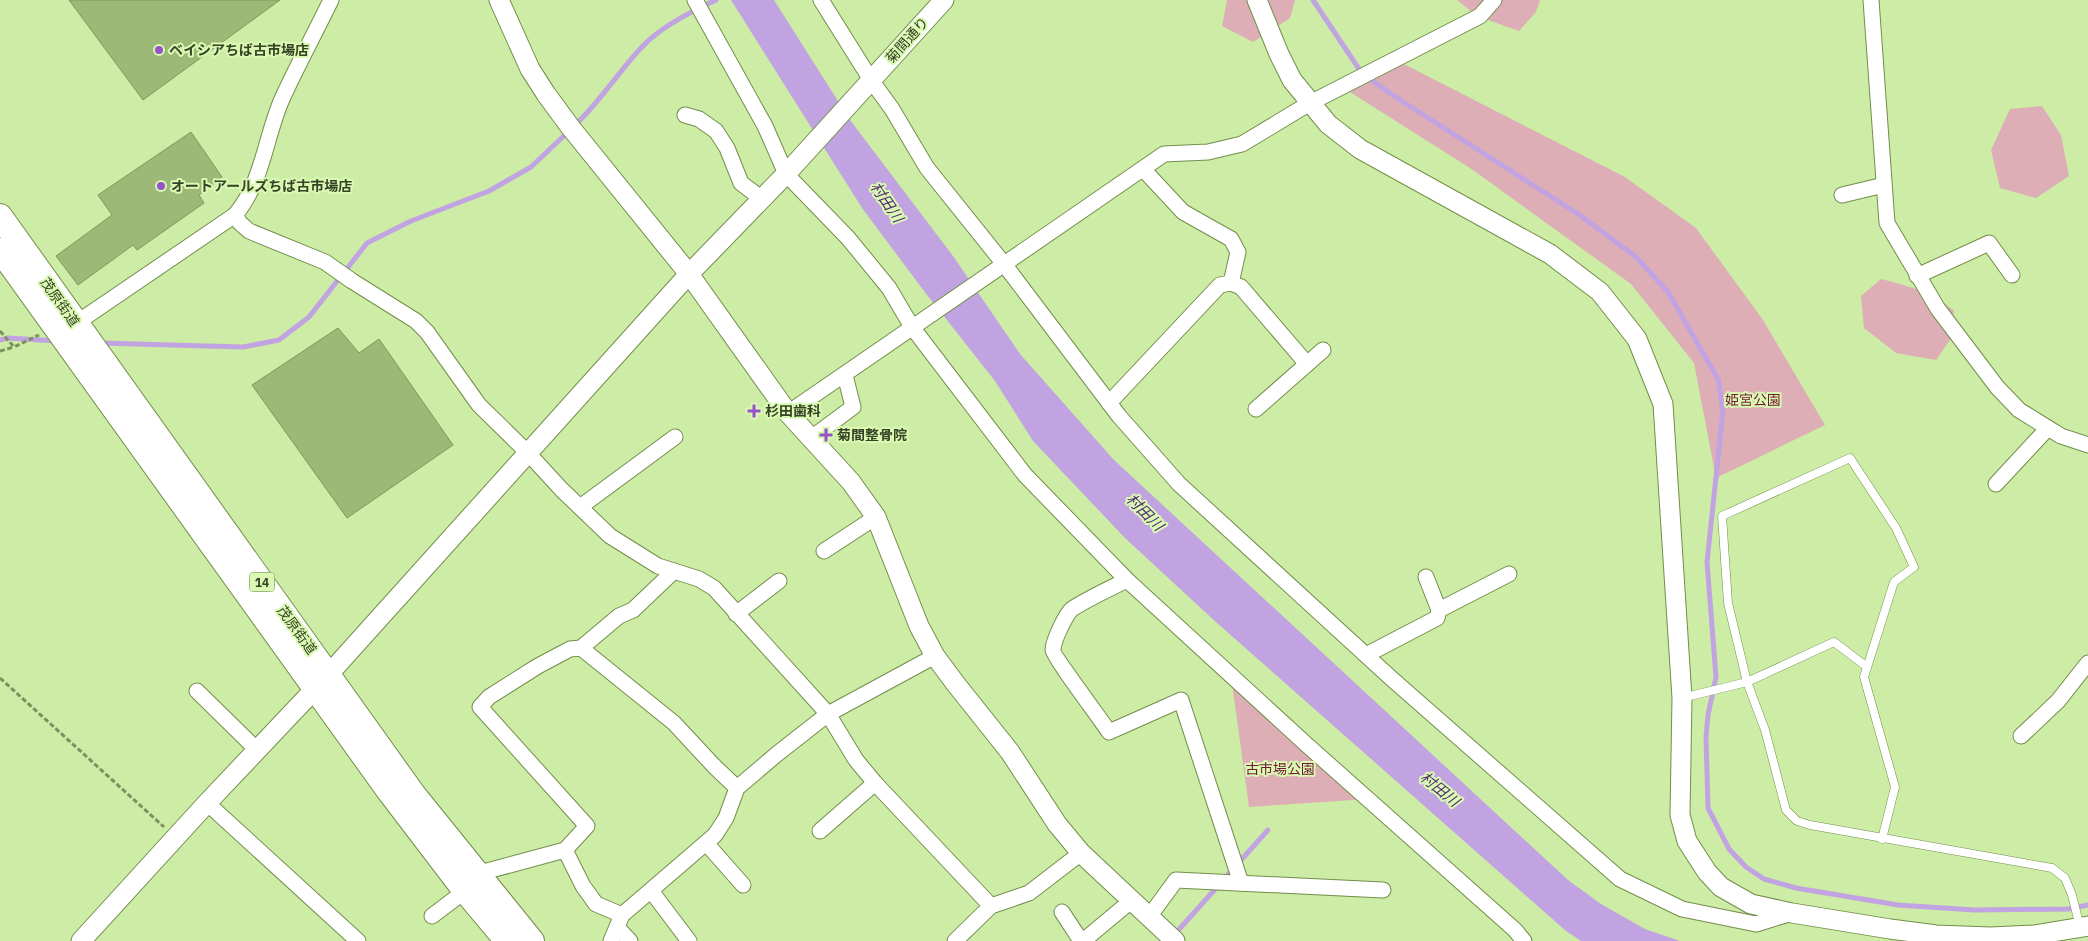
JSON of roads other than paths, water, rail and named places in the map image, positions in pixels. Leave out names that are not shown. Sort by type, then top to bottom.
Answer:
[{"type":"main road","name":"茂原街道","points":[[0,216],[65,326]]},
{"type":"main road","name":"茂原街道","points":[[0,250],[65,326],[322,682],[470,882],[507,941]]},
{"type":"main road","name":"茂原街道","points":[[470,882],[532,941]]},
{"type":"street","points":[[65,326],[236,215],[247,202],[254,188],[282,100],[331,0]]},
{"type":"street","points":[[499,0],[530,69],[546,94],[571,128],[689,274],[788,413],[851,482],[876,517],[919,626],[935,656],[954,683],[1010,752],[1057,824],[1081,853],[1175,941]]},
{"type":"street","points":[[695,0],[764,126],[786,174],[848,238],[889,288],[912,327],[1025,475],[1126,580],[1515,930],[1524,941]]},
{"type":"street","points":[[821,0],[927,168],[1004,264],[1109,403],[1179,484],[1366,655],[1620,879],[1682,910],[1756,924],[1792,913]]},
{"type":"street","name":"菊間通り","points":[[80,941],[322,682],[689,274],[786,174],[944,0]]},
{"type":"street","points":[[1257,0],[1292,80],[1328,124],[1360,149],[1550,254],[1578,273],[1600,292],[1638,339],[1663,404],[1682,698],[1680,815],[1687,841],[1707,872],[1721,887],[1751,904],[1890,935],[1990,937],[2034,935],[2084,927]]},
{"type":"street","points":[[788,413],[1164,154],[1208,152],[1242,144],[1310,103],[1480,16],[1494,0]]},
{"type":"street","points":[[1871,0],[1887,223],[1938,309],[1997,388],[2019,410],[2061,436],[2088,445]]},
{"type":"street","points":[[685,115],[699,119],[716,131],[727,148],[741,183],[762,199]]},
{"type":"street","points":[[1143,169],[1183,212],[1231,238],[1238,252],[1231,283]]},
{"type":"street","points":[[1842,196],[1884,185]]},
{"type":"street","points":[[236,215],[240,223],[249,231],[325,262],[416,321],[427,332],[479,405],[610,536],[658,566],[699,580],[714,588],[828,714],[856,760],[875,783],[990,906]]},
{"type":"street","points":[[1918,276],[1989,243],[2012,275]]},
{"type":"street","points":[[1109,403],[1220,285],[1231,283],[1241,287],[1307,364]]},
{"type":"street","points":[[1256,409],[1324,350]]},
{"type":"street","points":[[810,439],[853,407],[845,374]]},
{"type":"street","points":[[1996,484],[2048,428]]},
{"type":"street","points":[[580,507],[675,437]]},
{"type":"street","points":[[824,551],[876,517]]},
{"type":"street","points":[[432,916],[470,882],[565,850],[587,826],[480,707],[489,697],[538,666],[570,650],[582,648],[619,616],[633,610],[674,571]]},
{"type":"street","points":[[1439,610],[1509,574]]},
{"type":"street","points":[[1366,655],[1437,618],[1439,610],[1426,577]]},
{"type":"street","points":[[1126,580],[1071,610],[1063,619],[1053,649],[1056,659],[1072,678],[1109,732],[1181,700],[1241,884]]},
{"type":"street","points":[[736,614],[780,581]]},
{"type":"street","points":[[582,648],[674,723],[737,788]]},
{"type":"street","points":[[611,941],[620,921],[715,836],[726,818],[737,788],[828,714],[935,656]]},
{"type":"street","points":[[2021,736],[2058,701],[2088,663]]},
{"type":"street","points":[[197,690],[257,750]]},
{"type":"street","points":[[820,831],[875,783]]},
{"type":"street","points":[[207,803],[358,941]]},
{"type":"street","points":[[706,843],[743,885]]},
{"type":"street","points":[[565,850],[583,886],[596,904],[620,921],[630,941]]},
{"type":"street","points":[[955,941],[990,906],[1029,893],[1081,853]]},
{"type":"street","points":[[1149,917],[1176,880],[1384,890]]},
{"type":"street","points":[[652,892],[689,941]]},
{"type":"street","points":[[1062,912],[1082,941],[1131,901]]},
{"type":"lane","points":[[1882,839],[1895,787],[1864,677],[1894,582],[1914,567],[1896,528],[1850,458],[1722,516],[1728,603],[1747,682],[1765,730],[1786,810],[1797,821],[1810,825],[1882,839],[2052,868],[2065,878],[2084,927]]},
{"type":"lane","points":[[1682,698],[1747,682],[1834,642],[1867,667]]},
{"type":"water","name":"村田川","points":[[731,0],[774,0],[850,120],[953,256],[1020,354],[1114,460],[1568,880],[1601,904],[1645,929],[1680,941],[1581,941],[1566,931],[1217,623],[1125,538],[1033,441],[995,381],[862,208]]},
{"type":"waterway","points":[[574,126],[649,40],[677,20],[716,0]]},
{"type":"waterway","points":[[1313,0],[1361,72],[1391,94],[1578,214],[1636,257],[1668,292],[1718,379],[1723,411],[1707,562],[1716,677],[1708,715],[1706,737],[1708,808],[1729,849],[1746,867],[1764,879],[1796,888],[1898,905],[1974,910],[2068,909],[2088,905]]},
{"type":"waterway","points":[[100,343],[243,347],[279,340],[309,317],[367,243],[411,221],[489,191],[531,167],[568,132]]},
{"type":"waterway","points":[[0,340],[8,338],[57,341]]},
{"type":"waterway","points":[[1224,879],[1268,830]]},
{"type":"waterway","points":[[1174,935],[1218,886]]},
{"type":"place","name":"ベイシアちば古市場店","points":[[159,50]]},
{"type":"place","name":"オートアールズちば古市場店","points":[[161,186]]},
{"type":"place","name":"杉田歯科","points":[[754,411]]},
{"type":"place","name":"菊間整骨院","points":[[826,435]]},
{"type":"park label","name":"姫宮公園","points":[[1753,400]]},
{"type":"park label","name":"古市場公園","points":[[1280,769]]}]
